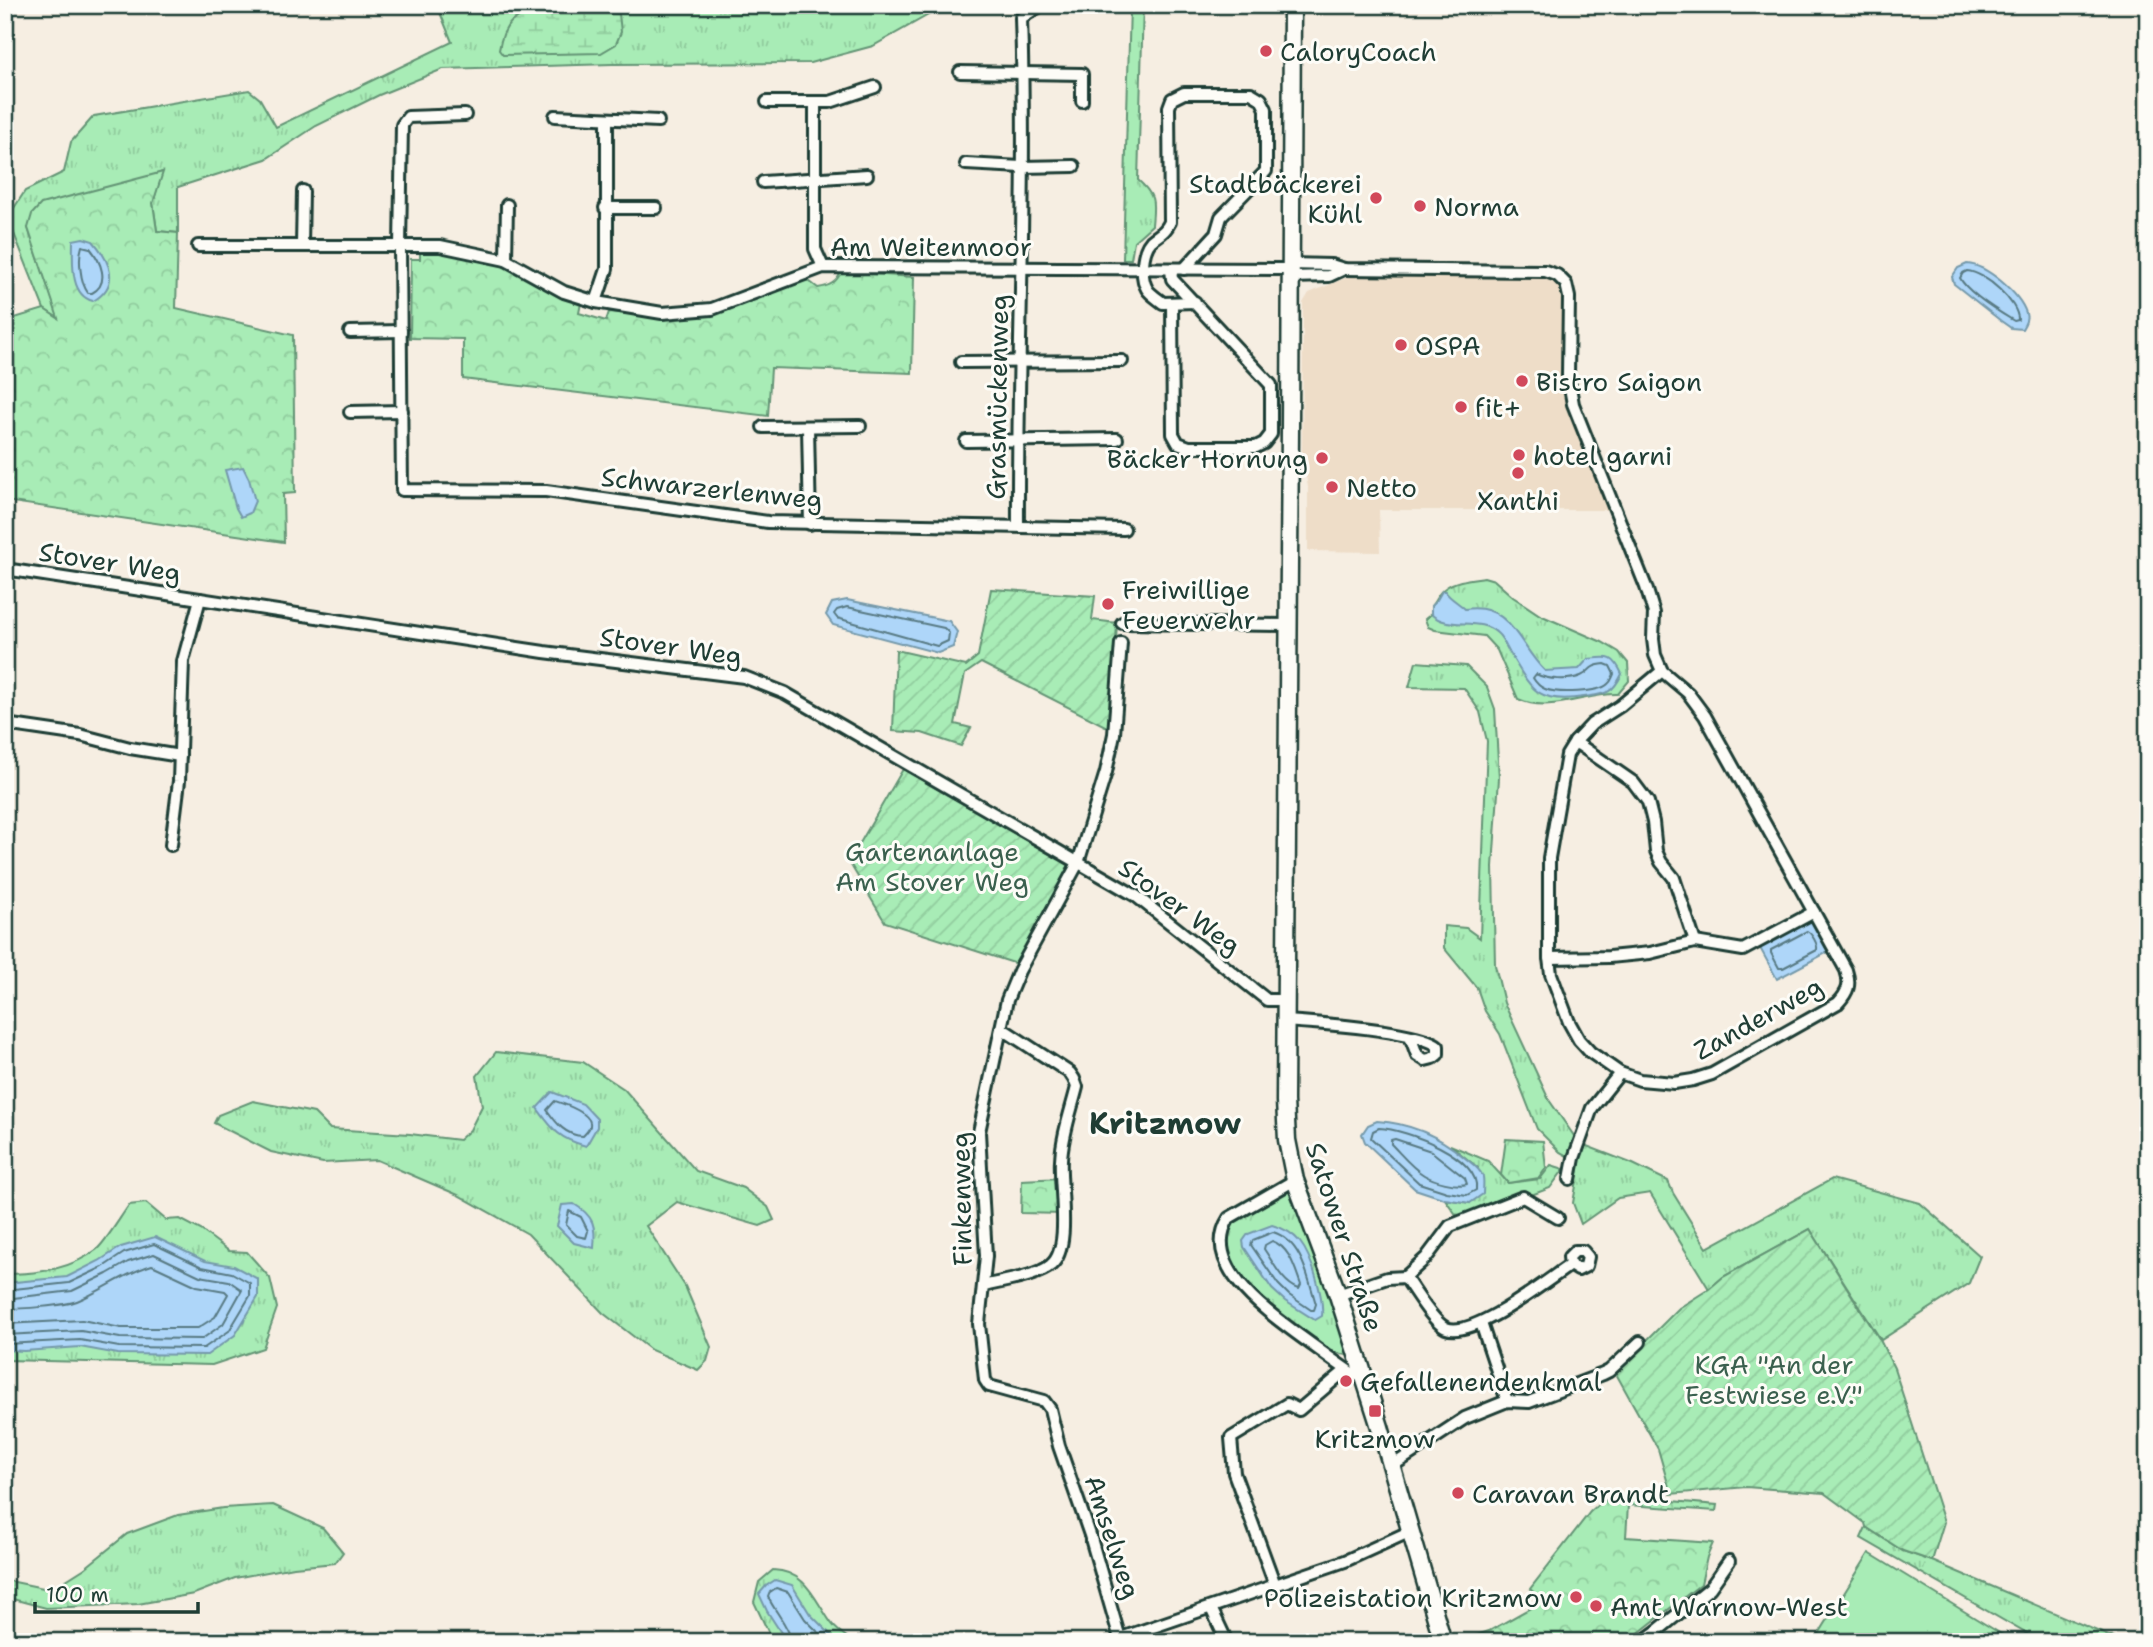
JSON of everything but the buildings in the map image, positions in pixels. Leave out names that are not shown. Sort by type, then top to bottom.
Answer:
[{"type":"main road","name":"Satower Straße","points":[[1292,5],[1285,1000],[1287,1140],[1295,1180],[1338,1295],[1392,1466],[1443,1642]]},
{"type":"street","name":"Grasmückenweg","points":[[1018,526],[1017,440],[1022,269],[1021,18],[1041,5]]},
{"type":"street","points":[[960,72],[1082,74],[1082,101]]},
{"type":"street","points":[[767,102],[830,102],[875,87]]},
{"type":"street","points":[[1184,269],[1216,234],[1221,217],[1266,171],[1266,109],[1261,99],[1251,93],[1184,93],[1172,99],[1169,107],[1170,222],[1165,232],[1152,239],[1145,248],[1144,269],[1147,290],[1163,303],[1195,302]]},
{"type":"street","points":[[815,103],[815,249],[823,267]]},
{"type":"street","points":[[350,412],[402,411],[402,125],[408,117],[465,115]]},
{"type":"street","points":[[555,116],[658,121]]},
{"type":"street","points":[[596,302],[607,270],[607,120]]},
{"type":"street","points":[[966,164],[1074,166]]},
{"type":"street","points":[[763,182],[867,175]]},
{"type":"street","points":[[302,246],[303,191]]},
{"type":"street","points":[[506,260],[508,205]]},
{"type":"street","points":[[605,208],[656,208]]},
{"type":"street","name":"Am Weitenmoor","points":[[198,246],[440,246],[506,260],[564,292],[596,302],[662,313],[712,309],[823,267],[1290,270],[1331,265],[1344,269],[1545,271],[1557,275],[1566,284],[1569,297],[1568,376],[1573,404],[1646,587],[1654,613],[1653,639],[1662,671]]},
{"type":"street","points":[[1171,269],[1172,279],[1271,385],[1271,434],[1264,443],[1256,447],[1189,447],[1178,443],[1173,434],[1172,304]]},
{"type":"street","points":[[350,331],[401,331]]},
{"type":"street","points":[[961,362],[1122,360]]},
{"type":"street","name":"Schwarzerlenweg","points":[[402,411],[402,490],[546,491],[754,520],[810,524],[1124,529]]},
{"type":"street","points":[[763,427],[860,426]]},
{"type":"street","points":[[808,427],[810,524]]},
{"type":"street","points":[[967,441],[1117,439]]},
{"type":"street","name":"Stover Weg","points":[[5,569],[544,652],[744,677],[785,693],[1136,896],[1267,1000],[1285,1000]]},
{"type":"street","points":[[170,845],[180,755],[183,661],[200,599]]},
{"type":"street","points":[[1122,623],[1289,625]]},
{"type":"street","name":"Finkenweg","points":[[1059,1446],[1050,1409],[1044,1401],[996,1390],[985,1380],[979,1324],[986,1256],[979,1132],[1007,1000],[1019,971],[1078,863],[1111,753],[1121,643]]},
{"type":"street","name":"Zanderweg","points":[[1662,671],[1698,704],[1846,970],[1848,992],[1838,1003],[1712,1074],[1674,1083],[1640,1080],[1620,1073],[1603,1062],[1580,1040],[1569,1021],[1551,974],[1549,958],[1549,858],[1567,755],[1575,742],[1592,724],[1620,706],[1662,671]]},
{"type":"street","points":[[5,724],[80,735],[130,748],[180,755]]},
{"type":"street","points":[[1575,742],[1633,782],[1648,802],[1656,850],[1661,862],[1674,878],[1695,942]]},
{"type":"street","points":[[1549,958],[1650,953],[1695,942],[1743,950],[1814,912]]},
{"type":"street","points":[[1285,1021],[1377,1030],[1409,1036]]},
{"type":"street","name":"Finkenweg","points":[[985,1286],[1033,1274],[1051,1266],[1057,1257],[1062,1237],[1061,1159],[1077,1087],[1070,1073],[1001,1028]]},
{"type":"street","points":[[1570,1179],[1574,1158],[1592,1108],[1620,1073]]},
{"type":"street","points":[[1295,1180],[1229,1219],[1223,1228],[1221,1241],[1229,1267],[1242,1287],[1261,1307],[1346,1370],[1364,1378]]},
{"type":"street","points":[[1338,1295],[1387,1278],[1405,1277],[1426,1258],[1450,1226],[1523,1197],[1558,1217]]},
{"type":"street","points":[[1405,1277],[1432,1314],[1446,1328],[1463,1329],[1481,1323],[1570,1265]]},
{"type":"street","points":[[1481,1323],[1507,1401]]},
{"type":"street","points":[[1392,1466],[1465,1418],[1507,1401],[1529,1402],[1609,1371],[1640,1342]]},
{"type":"street","points":[[1276,1585],[1234,1473],[1231,1438],[1287,1404],[1299,1410],[1346,1370]]},
{"type":"street","name":"Amselweg","points":[[1059,1446],[1090,1535],[1121,1640]]},
{"type":"street","points":[[1121,1640],[1345,1561],[1411,1531]]},
{"type":"street","points":[[1642,1642],[1710,1588],[1729,1561]]},
{"type":"street","points":[[1211,1608],[1227,1642]]},
{"type":"shaded area","points":[[1368,269],[1545,271],[1566,284],[1568,376],[1616,510],[1379,510],[1380,552],[1308,551],[1308,487],[1302,455],[1303,303],[1309,293]]},
{"type":"green space","points":[[437,5],[946,5],[873,46],[810,63],[612,64],[443,69],[379,95],[316,126],[266,159],[178,187],[178,233],[157,231],[153,203],[162,172],[28,228],[59,319],[44,309],[13,231],[12,211],[25,191],[64,172],[71,142],[94,116],[249,90],[260,99],[276,127],[452,42]]},
{"type":"green space","points":[[1130,5],[1143,5],[1138,180],[1151,195],[1153,211],[1152,225],[1134,241],[1131,259],[1123,259]]},
{"type":"green space","points":[[543,7],[619,14],[621,32],[616,44],[601,53],[503,55],[499,50],[508,25]]},
{"type":"green space","points":[[163,172],[153,203],[157,231],[178,233],[176,308],[293,335],[295,493],[283,494],[284,542],[5,501],[5,321],[44,309],[58,318],[28,228],[32,214],[41,204]]},
{"type":"green space","points":[[436,250],[504,264],[559,296],[581,303],[579,313],[606,321],[609,312],[662,317],[715,313],[806,279],[818,288],[826,286],[835,281],[841,272],[914,277],[912,373],[771,368],[768,416],[463,379],[463,339],[410,338],[411,259],[420,259],[420,251]]},
{"type":"green space","points":[[1484,577],[1494,580],[1540,615],[1619,652],[1628,663],[1629,681],[1618,694],[1555,704],[1530,703],[1518,699],[1497,650],[1484,636],[1435,630],[1428,627],[1425,619],[1431,614],[1431,606],[1449,585]]},
{"type":"green space","points":[[991,589],[1095,596],[1092,620],[1117,623],[1111,729],[981,663],[965,674],[955,724],[971,728],[961,746],[922,733],[893,731],[896,650],[966,666],[978,656]]},
{"type":"green space","points":[[1416,662],[1466,666],[1487,687],[1495,709],[1499,778],[1493,867],[1495,965],[1504,1003],[1549,1100],[1579,1143],[1668,1181],[1707,1248],[1832,1179],[1920,1203],[1980,1256],[1969,1283],[1881,1340],[1810,1229],[1723,1277],[1709,1289],[1650,1193],[1618,1198],[1581,1224],[1573,1203],[1580,1163],[1560,1152],[1537,1129],[1500,1034],[1485,1011],[1477,988],[1444,948],[1444,926],[1466,928],[1480,938],[1487,741],[1480,712],[1464,688],[1409,687]]},
{"type":"green space","name":"Gartenanlage Am Stover Weg","points":[[903,769],[1069,865],[1017,964],[885,922],[849,862]]},
{"type":"green space","points":[[496,1052],[583,1062],[624,1089],[696,1171],[743,1188],[768,1207],[774,1220],[760,1226],[677,1202],[646,1226],[685,1286],[711,1347],[707,1361],[698,1370],[651,1350],[603,1313],[528,1234],[458,1195],[377,1160],[323,1163],[271,1152],[214,1123],[218,1115],[253,1101],[314,1113],[330,1129],[459,1140],[470,1130],[482,1106],[477,1076]]},
{"type":"green space","points":[[1506,1139],[1543,1141],[1546,1168],[1539,1178],[1508,1183],[1501,1175]]},
{"type":"green space","points":[[1450,1145],[1488,1161],[1508,1183],[1540,1179],[1551,1165],[1564,1169],[1550,1188],[1534,1194],[1517,1195],[1467,1215],[1457,1216],[1445,1199],[1470,1203],[1478,1168]]},
{"type":"green space","points":[[1061,1178],[1063,1214],[1021,1213],[1022,1180]]},
{"type":"green space","points":[[1286,1191],[1291,1193],[1332,1297],[1350,1352],[1347,1355],[1317,1343],[1280,1317],[1248,1286],[1230,1258],[1227,1240],[1232,1221]]},
{"type":"green space","points":[[146,1203],[166,1220],[180,1219],[201,1230],[229,1251],[247,1252],[270,1278],[277,1308],[263,1348],[212,1365],[5,1360],[5,1274],[52,1269],[75,1262],[104,1242],[129,1205]]},
{"type":"green space","name":"KGA \"An der Festwiese e.V.\"","points":[[1810,1229],[1880,1340],[1894,1368],[1944,1522],[1932,1561],[1903,1551],[1866,1527],[1865,1523],[1824,1493],[1746,1487],[1671,1494],[1658,1449],[1615,1372],[1679,1308],[1723,1277]]},
{"type":"green space","points":[[1614,1496],[1717,1505],[1716,1511],[1628,1505],[1626,1537],[1713,1543],[1701,1584],[1627,1642],[1456,1642],[1489,1631],[1543,1601],[1530,1589],[1590,1512]]},
{"type":"green space","points":[[273,1505],[323,1528],[343,1552],[335,1563],[294,1567],[235,1578],[194,1594],[138,1604],[46,1608],[5,1597],[5,1580],[48,1589],[55,1587],[85,1568],[127,1534],[178,1515],[223,1508]]},
{"type":"green space","points":[[1866,1527],[1903,1551],[2123,1642],[2041,1642],[1861,1538]]},
{"type":"green space","points":[[1869,1553],[2011,1640],[2010,1642],[1825,1642],[1817,1637]]},
{"type":"green space","points":[[773,1570],[785,1572],[802,1581],[834,1627],[854,1642],[773,1642],[754,1602],[759,1582]]},
{"type":"water","points":[[83,238],[93,241],[110,272],[107,288],[93,301],[80,292],[74,276],[73,240]]},
{"type":"water","points":[[1967,264],[1984,269],[2017,297],[2027,315],[2022,329],[2011,328],[1954,284],[1952,277],[1958,268]]},
{"type":"water","points":[[243,467],[255,501],[250,513],[241,517],[225,470]]},
{"type":"water","points":[[1442,591],[1465,609],[1493,612],[1503,619],[1545,671],[1579,669],[1588,659],[1609,658],[1616,663],[1622,674],[1615,686],[1603,694],[1568,699],[1545,696],[1530,684],[1497,633],[1481,625],[1446,622],[1431,614],[1431,606]]},
{"type":"water","points":[[847,600],[949,621],[957,632],[953,647],[938,653],[833,625],[826,615],[832,603]]},
{"type":"water","points":[[1811,920],[1828,952],[1777,979],[1760,948]]},
{"type":"water","points":[[552,1092],[583,1104],[597,1119],[597,1127],[586,1146],[557,1133],[537,1108]]},
{"type":"water","points":[[1377,1121],[1412,1128],[1434,1137],[1454,1150],[1482,1174],[1483,1194],[1470,1203],[1445,1199],[1415,1189],[1365,1142],[1362,1134],[1368,1125]]},
{"type":"water","points":[[574,1204],[590,1217],[595,1234],[594,1248],[574,1243],[557,1226],[562,1205]]},
{"type":"water","points":[[1272,1225],[1294,1236],[1309,1257],[1322,1308],[1322,1316],[1315,1320],[1285,1301],[1272,1289],[1244,1247],[1243,1241],[1248,1234]]},
{"type":"water","points":[[155,1237],[205,1261],[234,1266],[258,1279],[258,1297],[235,1335],[207,1355],[118,1354],[80,1347],[5,1350],[5,1283],[67,1277],[121,1247]]},
{"type":"water","points":[[775,1580],[792,1585],[810,1614],[838,1642],[787,1642],[759,1594]]},
{"type":"place","name":"CaloryCoach","points":[[1266,51]]},
{"type":"place","name":"Stadtbäckerei Kühl","points":[[1376,198]]},
{"type":"place","name":"Norma","points":[[1420,206]]},
{"type":"place","name":"OSPA","points":[[1401,345]]},
{"type":"place","name":"Bistro Saigon","points":[[1522,381]]},
{"type":"place","name":"fit+","points":[[1461,407]]},
{"type":"place","name":"hotel garni","points":[[1519,455]]},
{"type":"place","name":"Bäcker Hornung","points":[[1322,458]]},
{"type":"place","name":"Xanthi","points":[[1518,473]]},
{"type":"place","name":"Netto","points":[[1332,487]]},
{"type":"place","name":"Freiwillige Feuerwehr","points":[[1108,604]]},
{"type":"place","name":"Gefallenendenkmal","points":[[1346,1381]]},
{"type":"place","name":"Kritzmow","points":[[1375,1411]]},
{"type":"place","name":"Caravan Brandt","points":[[1458,1493]]},
{"type":"place","name":"Polizeistation Kritzmow","points":[[1576,1597]]},
{"type":"place","name":"Amt Warnow-West","points":[[1596,1606]]},
{"type":"district","name":"Kritzmow","points":[[1165,1123]]}]
